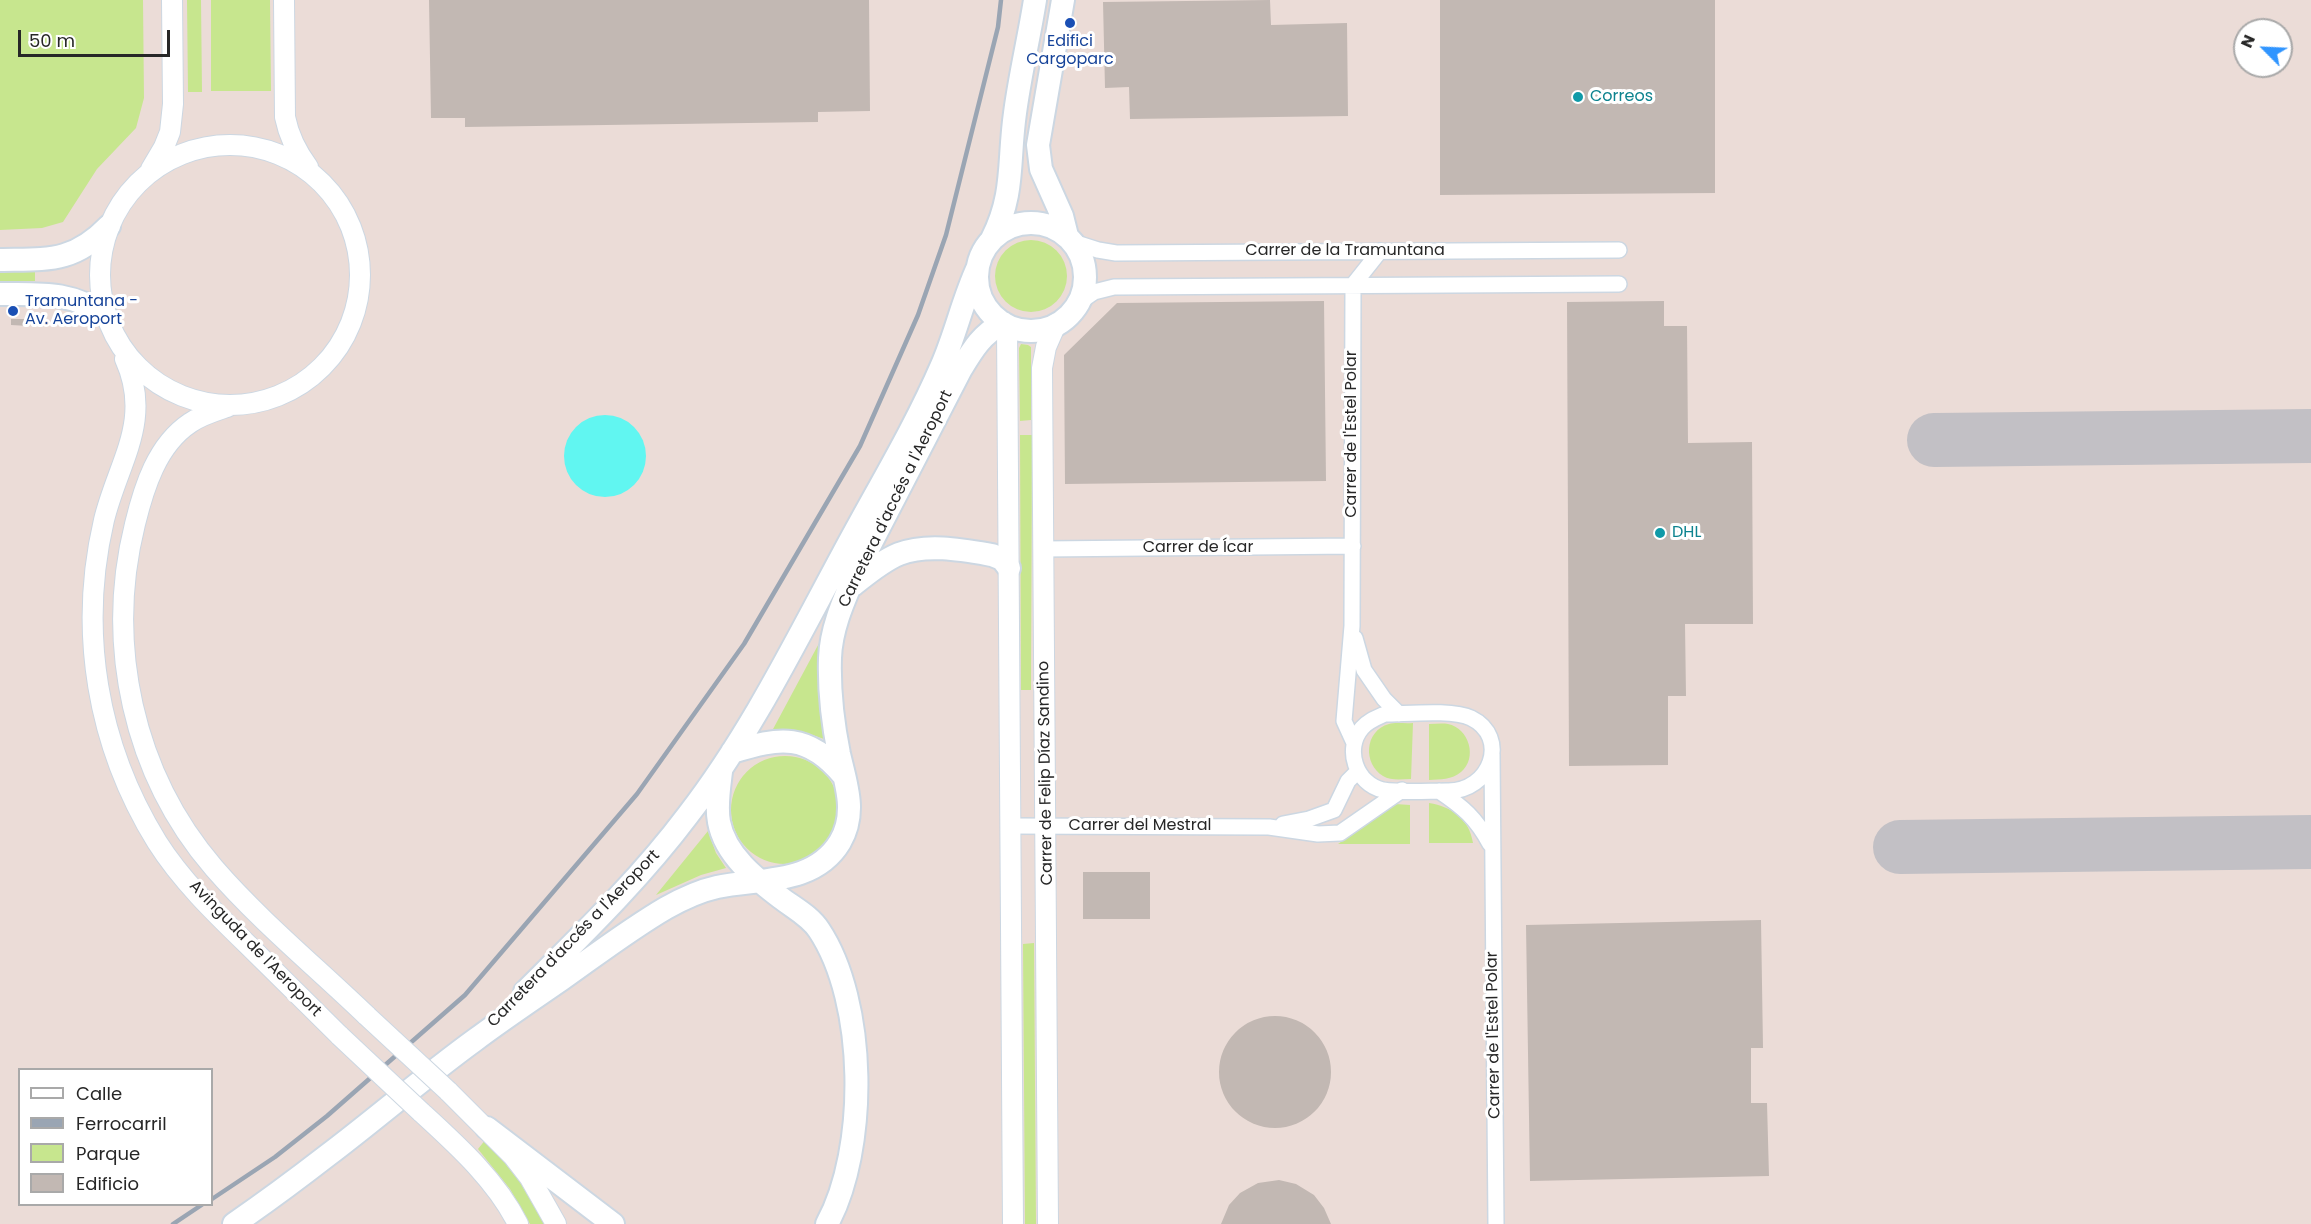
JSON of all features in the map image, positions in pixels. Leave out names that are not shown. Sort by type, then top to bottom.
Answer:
[{"type":"main road","points":[[1035,0],[1016,105],[1010,186],[1002,218],[978,267],[978,286],[983,302],[993,315],[1005,324],[1027,331],[1056,324],[1068,316],[1078,303],[1084,283],[1085,272],[1080,253],[1070,239],[1041,169],[1038,145],[1063,0]]},
{"type":"main road","points":[[992,239],[1009,227],[1027,223],[1049,226],[1070,239]]},
{"type":"main road","points":[[0,260],[50,259],[68,256],[99,237],[109,226]]},
{"type":"main road","name":"Carretera d'accés a l'Aeroport","points":[[474,1040],[624,892],[663,848],[727,761],[787,658],[927,397],[949,348],[966,294],[978,267]]},
{"type":"main road","points":[[0,294],[50,293],[65,296],[96,308],[106,316]]},
{"type":"main road","name":"Carretera d'accés a l'Aeroport","points":[[234,1224],[327,1156],[474,1040],[641,923],[684,899],[710,889],[760,882],[805,872],[819,866],[830,855],[845,831],[850,801],[834,720],[830,657],[833,632],[849,588],[961,369],[977,343],[988,331],[1005,324]]},
{"type":"main road","points":[[849,588],[885,562],[901,554],[925,549],[992,555],[1002,559],[1009,568]]},
{"type":"main road","points":[[827,1224],[841,1194],[852,1150],[856,1063],[852,1020],[838,967],[819,929],[806,916],[760,882],[729,847],[722,833],[718,809],[727,761],[775,741],[803,744],[825,755],[846,778]]},
{"type":"main road","points":[[487,1128],[614,1224]]},
{"type":"street","points":[[172,0],[173,104],[170,134],[159,157],[119,207],[109,226],[102,248],[101,294],[106,316],[117,340],[136,365],[159,385],[198,402],[231,406],[258,402],[293,389],[324,366],[349,329],[360,284],[360,261],[356,239],[348,217],[336,197],[302,159],[288,134],[285,117],[284,0]]},
{"type":"street","points":[[147,174],[184,153],[225,144],[246,145],[286,156],[320,180]]},
{"type":"street","name":"Carrer de la Tramuntana","points":[[1070,239],[1098,250],[1116,253],[1619,250]]},
{"type":"street","points":[[1353,285],[1380,251]]},
{"type":"street","name":"Carrer de la Tramuntana","points":[[1078,303],[1094,292],[1114,287],[1620,284]]},
{"type":"street","name":"Carrer de l'Estel Polar","points":[[1353,285],[1352,626],[1344,722],[1354,743]]},
{"type":"street","name":"Carrer de Felip Díaz Sandino","points":[[1005,324],[1009,568],[1013,1224]]},
{"type":"street","name":"Carrer de Felip Díaz Sandino","points":[[1048,1224],[1042,368],[1046,347],[1056,324]]},
{"type":"street","name":"Avinguda de l'Aeroport","points":[[117,340],[134,382],[137,399],[136,423],[129,451],[105,519],[97,557],[92,630],[99,698],[115,753],[142,814],[158,843],[212,910],[474,1163],[498,1192],[518,1224]]},
{"type":"street","name":"Avinguda de l'Aeroport","points":[[231,406],[190,422],[174,436],[159,458],[145,491],[127,559],[122,626],[129,693],[137,726],[153,770],[168,801],[213,867],[487,1128],[530,1178],[556,1224]]},
{"type":"street","name":"Carrer de Ícar","points":[[1043,549],[1353,546]]},
{"type":"street","name":"Carrer de l'Estel Polar","points":[[1352,626],[1364,670],[1384,699],[1400,714]]},
{"type":"street","points":[[1385,714],[1400,714],[1459,714],[1473,719],[1483,728],[1490,741],[1492,754],[1487,772],[1475,785],[1459,792],[1382,790],[1368,783],[1354,762],[1354,743],[1360,729],[1371,720],[1385,714]]},
{"type":"street","name":"Carrer de l'Estel Polar","points":[[1492,754],[1496,1224]]},
{"type":"street","name":"Carrer del Mestral","points":[[1269,827],[1309,819],[1334,810],[1348,782],[1358,771]]},
{"type":"street","name":"Carrer del Mestral","points":[[1011,826],[1269,827],[1318,834],[1340,833],[1402,790]]},
{"type":"street","points":[[1439,791],[1466,809],[1492,847]]},
{"type":"green space","points":[[0,0],[143,0],[144,98],[136,128],[97,169],[63,222],[42,228],[0,230]]},
{"type":"green space","points":[[187,0],[201,0],[202,92],[188,92]]},
{"type":"green space","points":[[211,0],[270,0],[271,91],[211,91]]},
{"type":"green space","points":[[1031,240],[1051,246],[1061,256],[1067,276],[1061,296],[1051,306],[1031,312],[1011,306],[1001,296],[995,276],[1001,256],[1011,246]]},
{"type":"green space","points":[[0,270],[35,270],[35,281],[0,281]]},
{"type":"green space","points":[[1021,344],[1031,347],[1031,420],[1020,421],[1019,348]]},
{"type":"green space","points":[[1020,435],[1032,435],[1031,690],[1021,690]]},
{"type":"green space","points":[[824,634],[819,680],[824,739],[804,732],[772,731]]},
{"type":"green space","points":[[1413,723],[1411,779],[1386,778],[1376,771],[1372,764],[1369,748],[1371,740],[1375,733],[1389,724]]},
{"type":"green space","points":[[1429,724],[1448,724],[1461,731],[1466,737],[1469,744],[1469,759],[1457,775],[1446,779],[1429,780]]},
{"type":"green space","points":[[785,756],[795,757],[815,765],[823,772],[830,780],[838,800],[838,820],[830,840],[823,848],[815,855],[795,863],[785,864],[775,863],[755,855],[747,848],[740,840],[732,820],[731,810],[732,800],[740,780],[747,772],[755,765],[775,757]]},
{"type":"green space","points":[[1429,803],[1445,807],[1458,815],[1468,827],[1473,843],[1429,843]]},
{"type":"green space","points":[[1395,804],[1410,805],[1410,844],[1338,844]]},
{"type":"green space","points":[[708,831],[716,853],[726,868],[701,875],[656,895]]},
{"type":"green space","points":[[1034,943],[1036,1224],[1025,1224],[1023,944]]},
{"type":"green space","points":[[486,1139],[520,1182],[545,1224],[530,1224],[510,1189],[478,1149]]},
{"type":"water","points":[[605,415],[621,418],[634,427],[643,440],[646,456],[643,472],[634,485],[621,494],[605,497],[589,494],[576,485],[567,472],[564,456],[567,440],[576,427],[589,418]]},
{"type":"building","points":[[429,0],[869,0],[870,111],[818,112],[818,122],[465,127],[465,118],[431,118]]},
{"type":"building","points":[[1270,0],[1271,25],[1347,23],[1348,116],[1130,119],[1129,87],[1105,88],[1103,2]]},
{"type":"building","name":"Correos","points":[[1440,0],[1715,0],[1715,193],[1440,195]]},
{"type":"building","points":[[1324,301],[1326,481],[1065,484],[1064,355],[1117,303]]},
{"type":"building","name":"DHL","points":[[1664,301],[1664,326],[1687,326],[1688,443],[1752,442],[1753,624],[1685,624],[1686,696],[1668,696],[1668,765],[1569,766],[1567,302]]},
{"type":"building","points":[[11,319],[29,319],[29,326],[11,325]]},
{"type":"building","points":[[1083,872],[1150,872],[1150,919],[1083,919]]},
{"type":"building","points":[[1761,920],[1763,1048],[1751,1048],[1751,1103],[1767,1103],[1769,1176],[1530,1181],[1526,925]]},
{"type":"building","points":[[1275,1016],[1296,1020],[1315,1032],[1327,1051],[1331,1072],[1327,1093],[1315,1112],[1296,1124],[1275,1128],[1254,1124],[1235,1112],[1223,1093],[1219,1072],[1223,1051],[1235,1032],[1254,1020]]},
{"type":"building","points":[[1279,1180],[1296,1184],[1314,1195],[1324,1208],[1331,1224],[1221,1224],[1229,1205],[1240,1193],[1258,1183]]},
{"type":"taxiway","points":[[1934,440],[2311,436]]},
{"type":"taxiway","points":[[1900,847],[2311,842]]},
{"type":"railway","points":[[213,1198],[275,1157],[327,1116],[465,995],[637,794],[744,644],[860,446],[918,315],[946,235],[998,27],[1001,0]]},
{"type":"railway","points":[[173,1224],[200,1206]]},
{"type":"place","name":"Edifici Cargoparc","points":[[1070,23]]},
{"type":"place","name":"Correos","points":[[1578,97]]},
{"type":"place","name":"Tramuntana - Av. Aeroport","points":[[13,311]]},
{"type":"place","name":"DHL","points":[[1660,533]]}]
